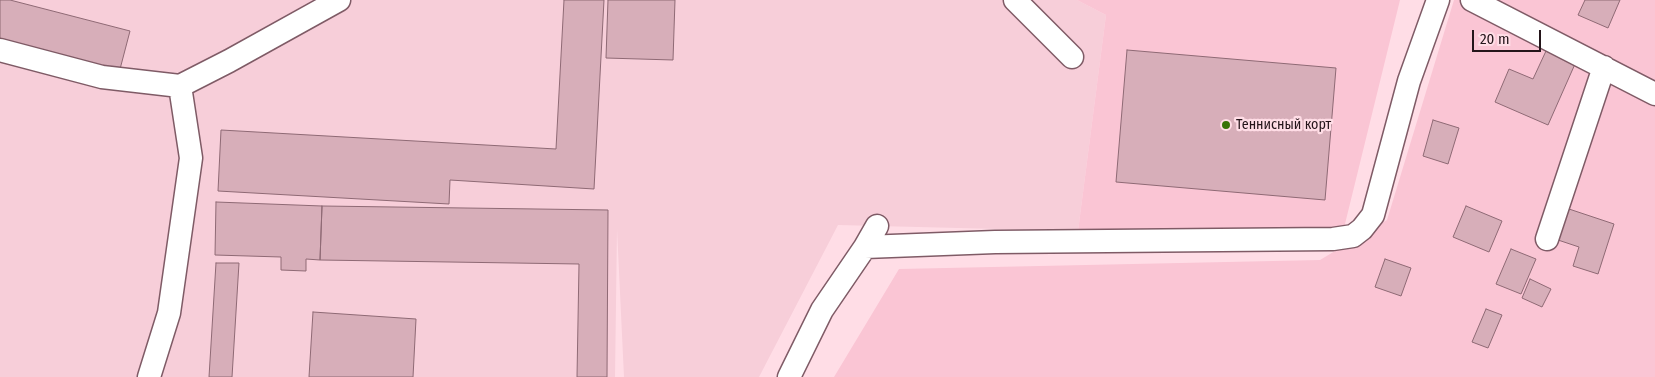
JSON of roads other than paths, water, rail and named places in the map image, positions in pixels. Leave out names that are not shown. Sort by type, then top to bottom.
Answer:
[{"type":"street","points":[[1,54],[102,78],[180,86],[339,0]]},
{"type":"street","points":[[1015,0],[1072,57]]},
{"type":"street","points":[[865,247],[995,242],[1332,239],[1353,236],[1369,224],[1409,82],[1438,0]]},
{"type":"street","points":[[1472,0],[1604,66],[1655,94]]},
{"type":"street","points":[[1548,239],[1604,66]]},
{"type":"street","points":[[149,377],[169,313],[191,158],[180,86]]},
{"type":"street","points":[[789,377],[822,310],[877,226]]},
{"type":"place","name":"Теннисный корт","points":[[1226,125]]}]
